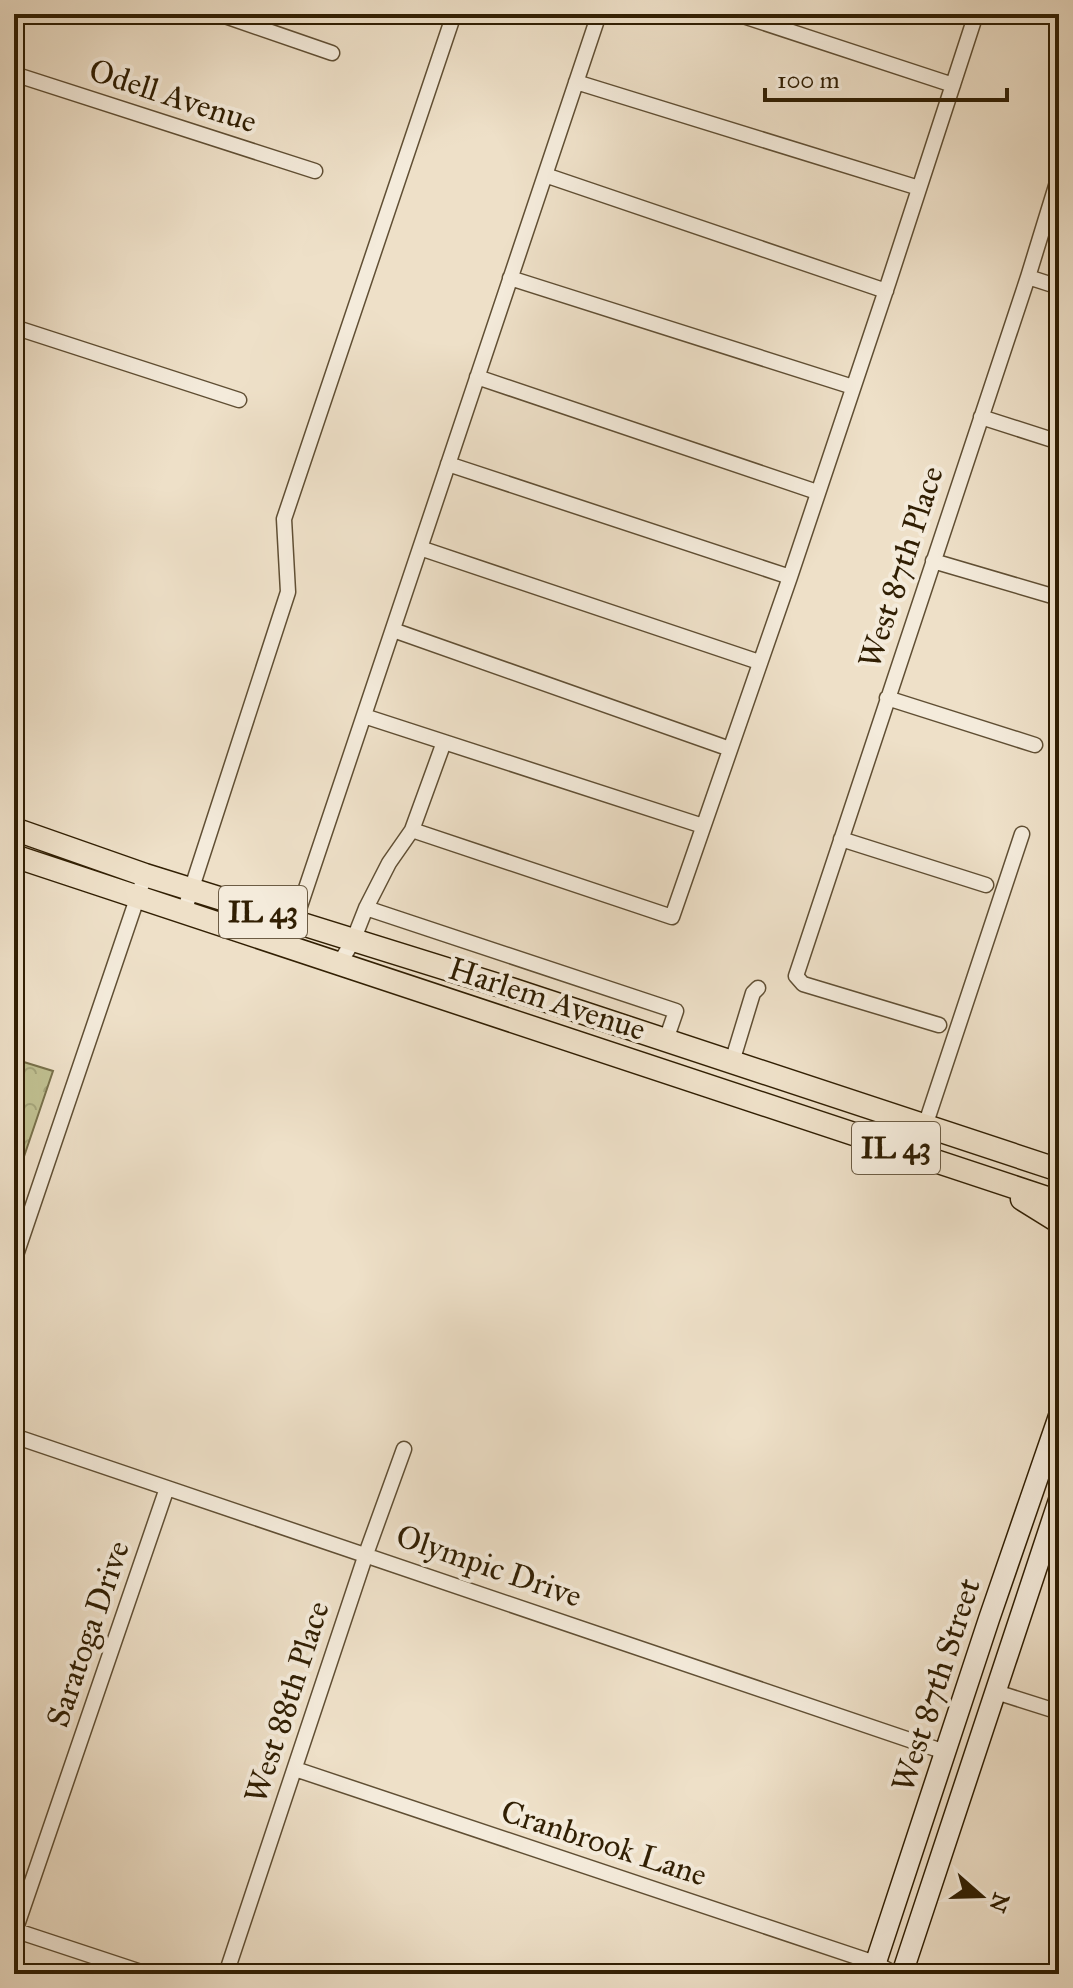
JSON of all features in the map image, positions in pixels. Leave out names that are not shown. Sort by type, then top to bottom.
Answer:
[{"type":"main road","name":"Harlem Avenue","points":[[14,829],[145,875],[514,990],[1059,1170]]},
{"type":"main road","name":"Harlem Avenue","points":[[14,856],[1059,1202]]},
{"type":"main road","points":[[979,1175],[1059,1222]]},
{"type":"main road","name":"West 87th Street","points":[[873,1968],[1059,1416]]},
{"type":"main road","name":"West 87th Street","points":[[902,1974],[1059,1500]]},
{"type":"street","points":[[219,14],[332,53]]},
{"type":"street","points":[[184,912],[288,592],[284,519],[454,14]]},
{"type":"street","points":[[287,945],[599,14]]},
{"type":"street","points":[[737,14],[953,85]]},
{"type":"street","points":[[412,830],[672,917],[790,577],[976,14]]},
{"type":"street","name":"Odell Avenue","points":[[14,74],[315,171]]},
{"type":"street","points":[[576,82],[919,188]]},
{"type":"street","points":[[545,175],[886,291]]},
{"type":"street","name":"West 87th Place","points":[[939,1025],[803,984],[796,976],[1059,176]]},
{"type":"street","points":[[1028,277],[1059,287]]},
{"type":"street","points":[[510,278],[853,387]]},
{"type":"street","points":[[14,327],[239,400]]},
{"type":"street","points":[[477,377],[817,492]]},
{"type":"street","points":[[981,417],[1059,442]]},
{"type":"street","points":[[448,464],[790,577]]},
{"type":"street","points":[[420,548],[759,662]]},
{"type":"street","points":[[933,561],[1059,598]]},
{"type":"street","points":[[393,630],[730,749]]},
{"type":"street","points":[[887,698],[1035,745]]},
{"type":"street","points":[[364,716],[703,826]]},
{"type":"street","points":[[339,964],[389,863],[412,830],[444,742]]},
{"type":"street","points":[[925,1126],[1022,834]]},
{"type":"street","points":[[841,839],[986,885]]},
{"type":"street","points":[[14,1261],[145,875]]},
{"type":"street","name":"Harlem Avenue","points":[[366,908],[676,1011],[666,1040]]},
{"type":"street","points":[[732,1062],[753,993],[758,988]]},
{"type":"street","name":"Olympic Drive","points":[[14,1436],[945,1752]]},
{"type":"street","name":"West 88th Place","points":[[226,1974],[404,1449]]},
{"type":"street","name":"Saratoga Drive","points":[[14,1932],[167,1488]]},
{"type":"street","points":[[996,1692],[1059,1712]]},
{"type":"street","name":"Cranbrook Lane","points":[[295,1769],[895,1974]]},
{"type":"street","points":[[14,1932],[147,1974]]},
{"type":"green space","points":[[14,1059],[53,1071],[14,1186]]}]
